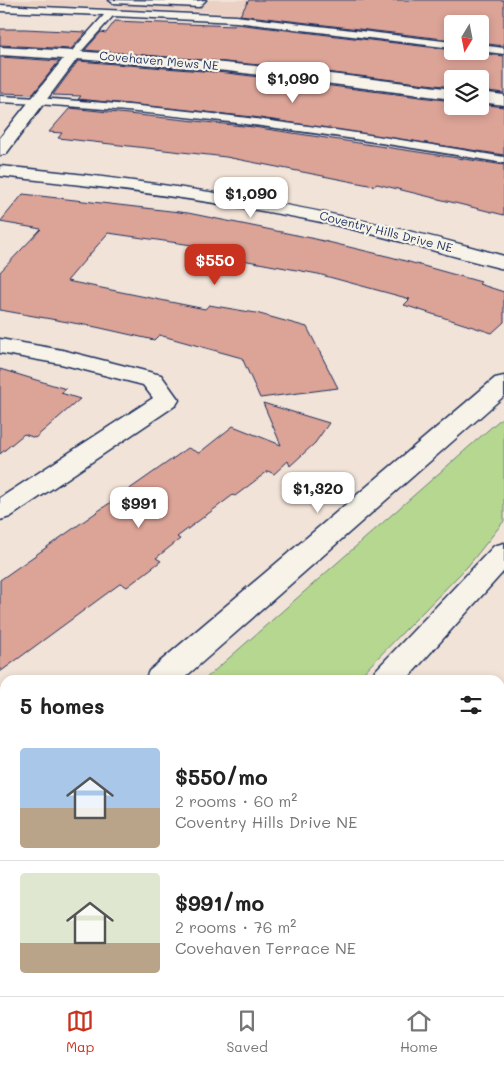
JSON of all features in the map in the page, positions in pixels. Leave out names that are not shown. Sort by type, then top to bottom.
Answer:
[{"type":"street","name":"Covehaven Mews NE","points":[[0,51],[74,54],[204,64],[444,93]]},
{"type":"street","points":[[0,150],[74,54]]},
{"type":"street","points":[[489,98],[504,100]]},
{"type":"street","points":[[0,156],[179,174]]},
{"type":"street","name":"Coventry Hills Drive NE","points":[[0,171],[169,189],[295,209],[399,233],[504,263]]},
{"type":"street","points":[[226,181],[262,187]]},
{"type":"street","points":[[0,346],[62,356],[152,380],[167,400],[0,511]]},
{"type":"street","points":[[167,675],[504,383]]},
{"type":"street","points":[[392,675],[495,562],[504,541]]},
{"type":"lane","points":[[113,0],[199,4],[202,0]]},
{"type":"lane","points":[[0,8],[236,18],[444,44]]},
{"type":"lane","points":[[74,54],[112,13]]},
{"type":"lane","points":[[489,49],[504,51]]},
{"type":"lane","points":[[0,99],[37,100],[187,112],[376,137],[504,160]]},
{"type":"shaded area","points":[[0,0],[504,0],[489,15],[444,15],[444,37],[214,12],[0,3]]},
{"type":"green space","points":[[504,416],[504,521],[468,566],[361,675],[210,675]]},
{"type":"building","points":[[249,0],[504,0],[504,46],[489,44],[489,15],[444,15],[444,39],[240,15]]},
{"type":"building","points":[[115,21],[234,26],[236,24],[444,49],[444,60],[489,60],[489,54],[504,56],[504,93],[489,91],[489,70],[444,70],[444,86],[283,67],[85,50],[101,32],[106,33]]},
{"type":"building","points":[[0,29],[86,32],[71,49],[0,45]]},
{"type":"building","points":[[0,57],[59,61],[33,94],[0,93]]},
{"type":"building","points":[[78,61],[227,73],[444,100],[444,115],[489,115],[489,105],[504,107],[504,155],[253,117],[78,99],[81,96],[53,95]]},
{"type":"building","points":[[70,108],[253,127],[504,165],[504,215],[377,184],[374,186],[226,157],[58,138],[62,133],[49,132]]},
{"type":"building","points":[[23,194],[188,213],[311,238],[391,257],[481,282],[479,284],[504,292],[504,322],[492,333],[404,305],[410,299],[318,274],[194,251],[199,246],[108,233],[67,281],[205,309],[209,305],[256,313],[307,327],[338,388],[260,398],[242,358],[159,335],[154,340],[96,327],[0,310],[0,272],[41,229],[0,222]]},
{"type":"building","points":[[0,369],[66,389],[61,393],[80,399],[35,438],[24,434],[0,454]]},
{"type":"building","points":[[263,403],[329,423],[315,443],[290,466],[288,461],[274,474],[268,471],[235,496],[233,495],[177,537],[180,539],[156,558],[161,561],[127,587],[121,583],[0,672],[0,580],[188,448],[199,453],[233,426],[281,445]]}]
